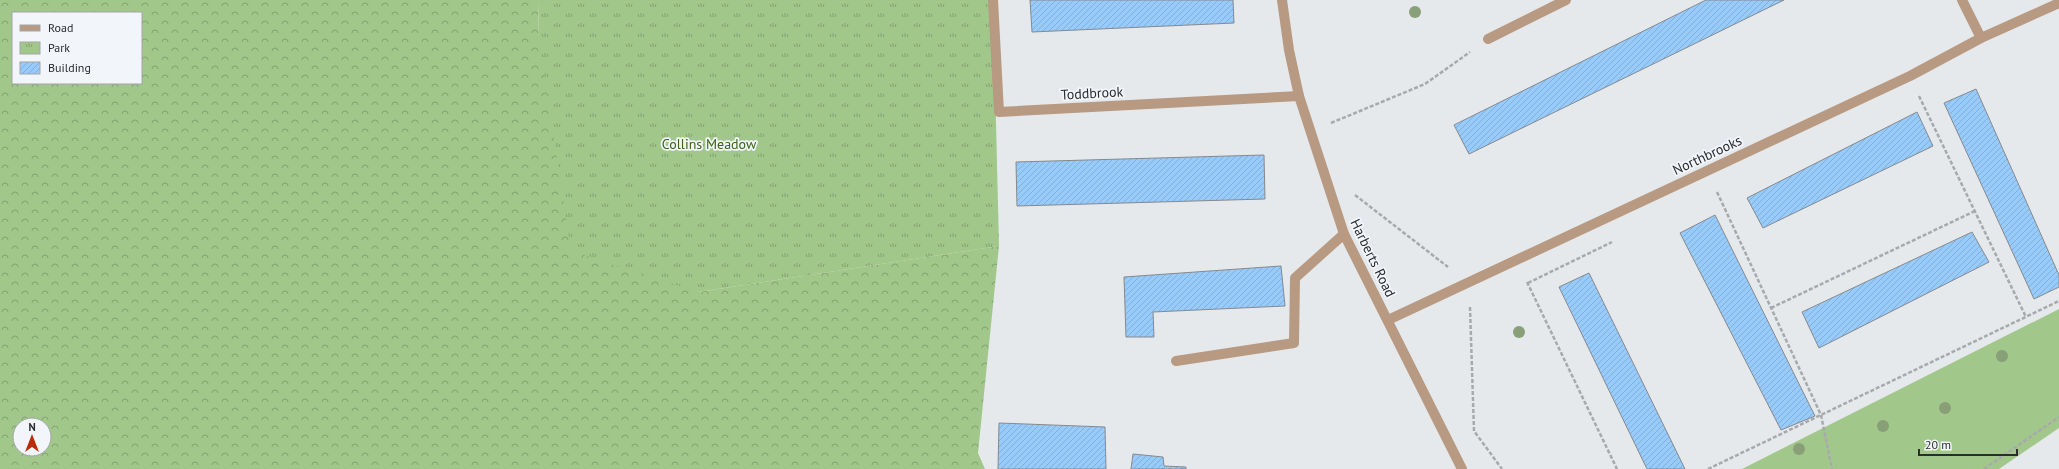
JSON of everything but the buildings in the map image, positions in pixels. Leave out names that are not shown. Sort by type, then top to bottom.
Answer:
[{"type":"street","name":"Toddbrook","points":[[993,0],[999,112],[1299,96]]},
{"type":"street","name":"Harberts Road","points":[[1282,0],[1289,50],[1299,96],[1344,234],[1462,469]]},
{"type":"street","points":[[1488,39],[1566,0]]},
{"type":"street","points":[[1962,0],[1982,38]]},
{"type":"street","name":"Northbrooks","points":[[1388,320],[1910,76],[1982,38],[2059,3]]},
{"type":"street","points":[[1176,361],[1294,343],[1295,278],[1344,234]]},
{"type":"path","points":[[1312,132],[1425,84],[1488,39]]},
{"type":"path","points":[[1910,76],[2026,317]]},
{"type":"path","points":[[1717,192],[1821,415],[1832,469]]},
{"type":"path","points":[[1771,308],[1975,211]]},
{"type":"path","points":[[1517,260],[1618,469]]},
{"type":"path","points":[[1708,469],[2059,302]]},
{"type":"path","points":[[1984,469],[2059,417]]},
{"type":"green space","points":[[0,0],[538,0],[539,39],[698,292],[999,246],[978,453],[985,469],[0,469]]},
{"type":"green space","name":"Collins Meadow","points":[[538,0],[993,0],[999,246],[698,292],[571,251],[539,39]]},
{"type":"green space","points":[[2059,309],[2059,428],[1999,469],[1742,469]]}]
